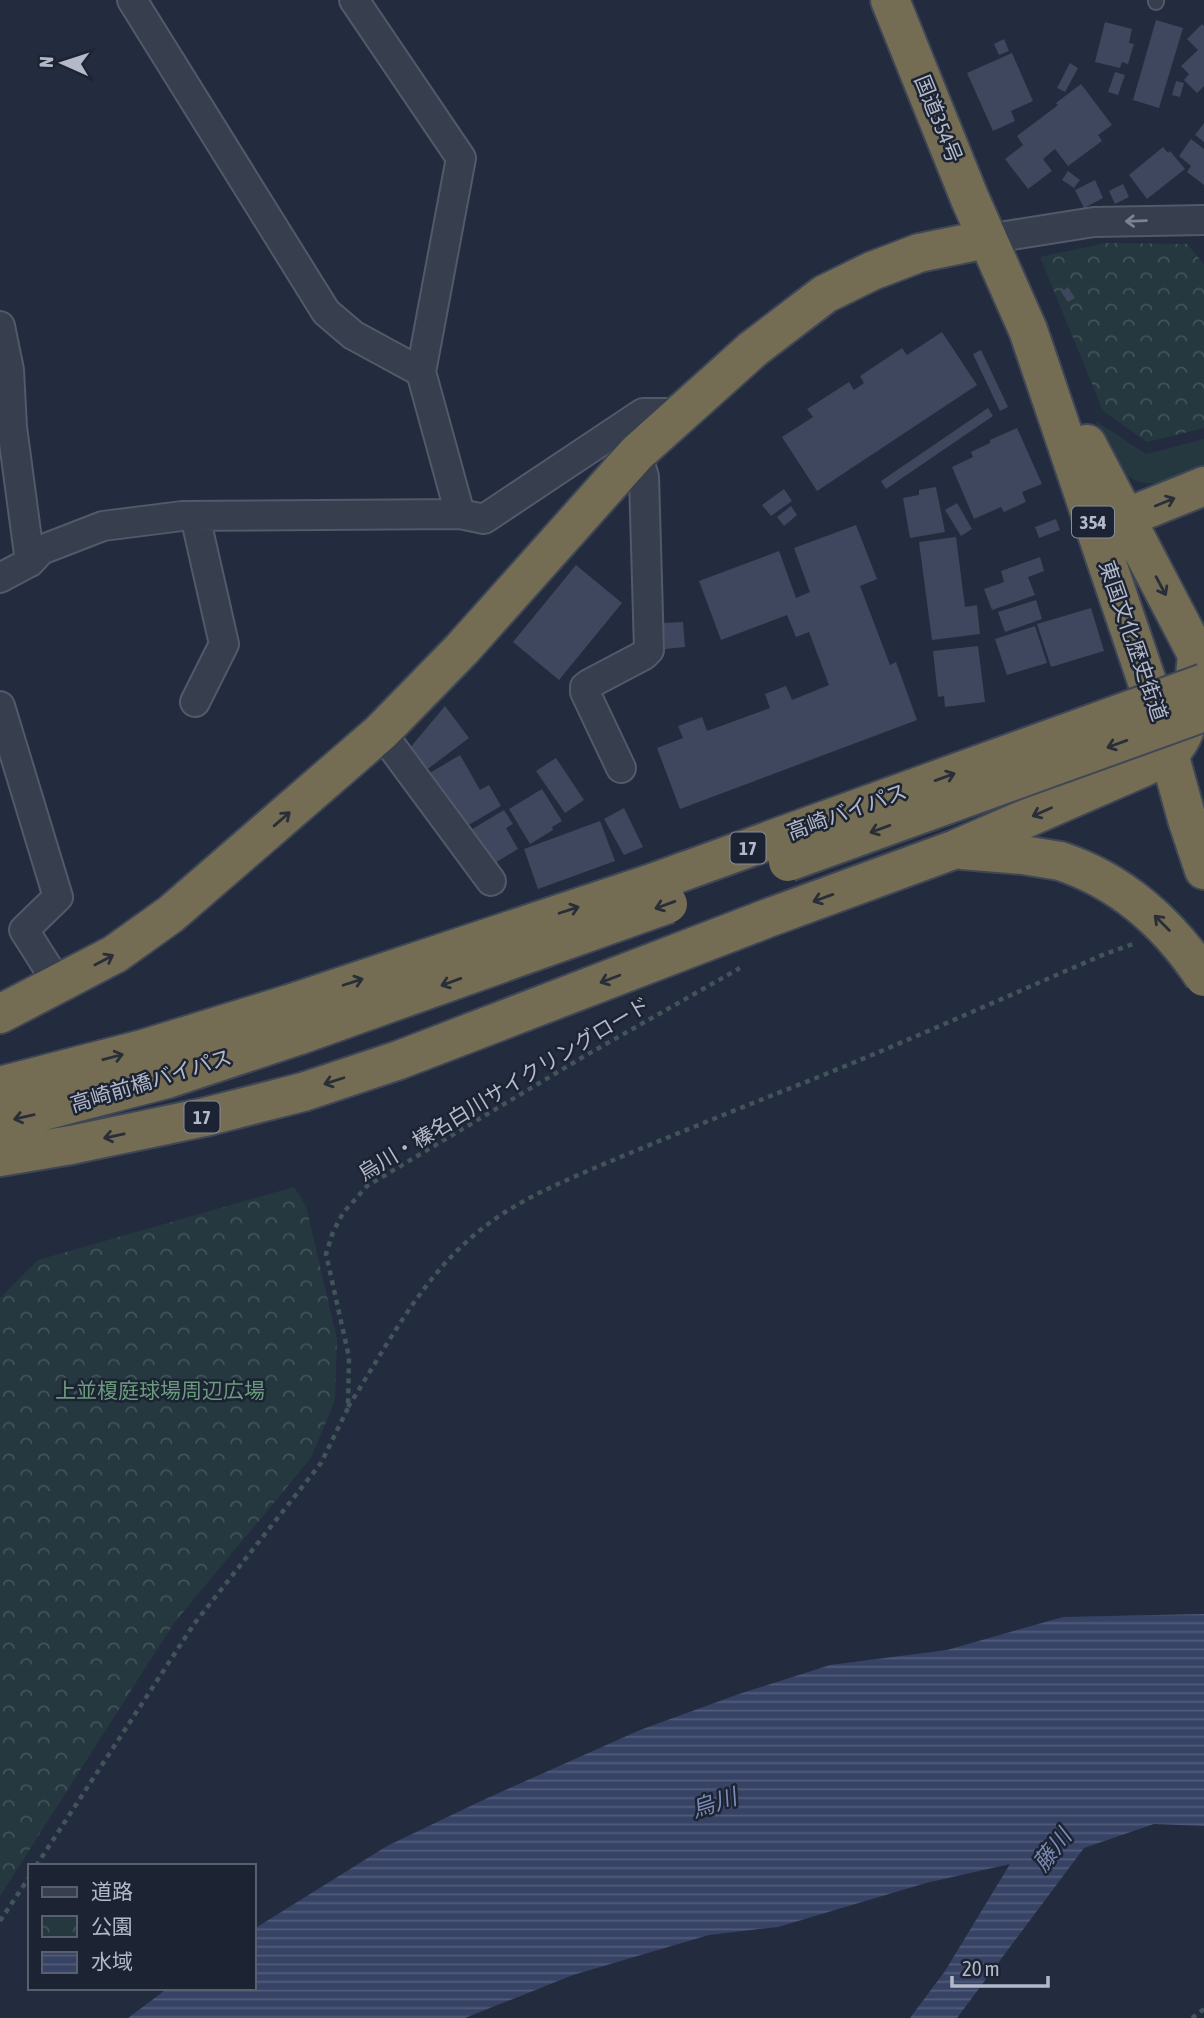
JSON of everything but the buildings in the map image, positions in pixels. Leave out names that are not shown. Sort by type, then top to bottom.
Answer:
[{"type":"highway","name":"国道354号","points":[[890,0],[987,239]]},
{"type":"highway","name":"東国文化歴史街道","points":[[987,239],[1028,330],[1202,669]]},
{"type":"highway","points":[[0,1014],[115,954],[171,914],[381,732],[462,649],[637,453],[753,349],[825,294],[872,271],[919,253],[987,239]]},
{"type":"highway","name":"東国文化歴史街道","points":[[1028,330],[1158,714],[1204,870]]},
{"type":"highway","points":[[1158,714],[1149,637],[1123,558],[1125,517],[1204,486]]},
{"type":"highway","points":[[1170,753],[1188,720],[1202,669]]},
{"type":"highway","name":"高崎バイパス","points":[[294,1019],[1202,669]]},
{"type":"highway","name":"高崎バイパス","points":[[294,1019],[1204,712]]},
{"type":"highway","name":"17","points":[[0,1157],[71,1145],[205,1116],[303,1092],[399,1060],[956,849],[1144,767],[1170,753]]},
{"type":"highway","points":[[956,849],[1060,861],[1103,879],[1139,904],[1180,943],[1204,977]]},
{"type":"highway","name":"高崎前橋バイパス","points":[[0,1086],[143,1049],[294,1019]]},
{"type":"highway","name":"高崎前橋バイパス","points":[[0,1122],[167,1079],[294,1019]]},
{"type":"street","points":[[132,0],[326,312],[354,335],[421,372]]},
{"type":"street","points":[[354,0],[461,158],[421,372],[460,514]]},
{"type":"street","points":[[987,239],[1094,222],[1204,220]]},
{"type":"street","points":[[0,326],[9,370],[12,427],[30,562]]},
{"type":"street","points":[[0,578],[30,562],[41,550],[103,526],[195,516],[460,514],[484,519],[643,413],[682,413]]},
{"type":"street","points":[[621,768],[585,687],[649,650],[644,477],[637,453]]},
{"type":"street","points":[[195,516],[224,644],[195,702]]},
{"type":"street","points":[[0,706],[58,897],[24,930],[50,971],[55,986]]},
{"type":"street","points":[[381,732],[491,881]]},
{"type":"path","points":[[348,1408],[411,1309],[442,1266],[472,1237],[509,1209],[554,1185],[801,1084],[1105,954],[1142,941]]},
{"type":"path","name":"烏川・榛名白川サイクリングロード","points":[[37,1864],[194,1624],[321,1463],[348,1408],[349,1357],[326,1254],[332,1232],[343,1213],[368,1186],[583,1057],[738,970],[745,959]]},
{"type":"path","points":[[0,1921],[28,1879]]},
{"type":"path","points":[[1192,2018],[1204,2009]]},
{"type":"green space","points":[[1106,243],[1187,244],[1204,264],[1204,428],[1147,442],[1103,411],[1040,257]]},
{"type":"green space","points":[[1096,421],[1146,454],[1204,439],[1204,474],[1162,482],[1147,483],[1135,480],[1124,473],[1115,461]]},
{"type":"green space","name":"上並榎庭球場周辺広場","points":[[294,1187],[306,1206],[337,1339],[335,1400],[311,1458],[174,1623],[0,1896],[0,1298],[38,1260]]},
{"type":"water","points":[[1204,1614],[1204,1826],[1154,1824],[1084,1848],[957,2018],[910,2018],[945,1971],[1010,1864],[926,1883],[778,1927],[709,1935],[573,1975],[465,2018],[128,2018],[165,1990],[256,1990],[256,1928],[387,1846],[640,1730],[830,1665],[947,1650],[1063,1617]]},
{"type":"water label","name":"烏川","points":[[714,1803]]},
{"type":"water label","name":"藤川","points":[[1052,1850]]}]
